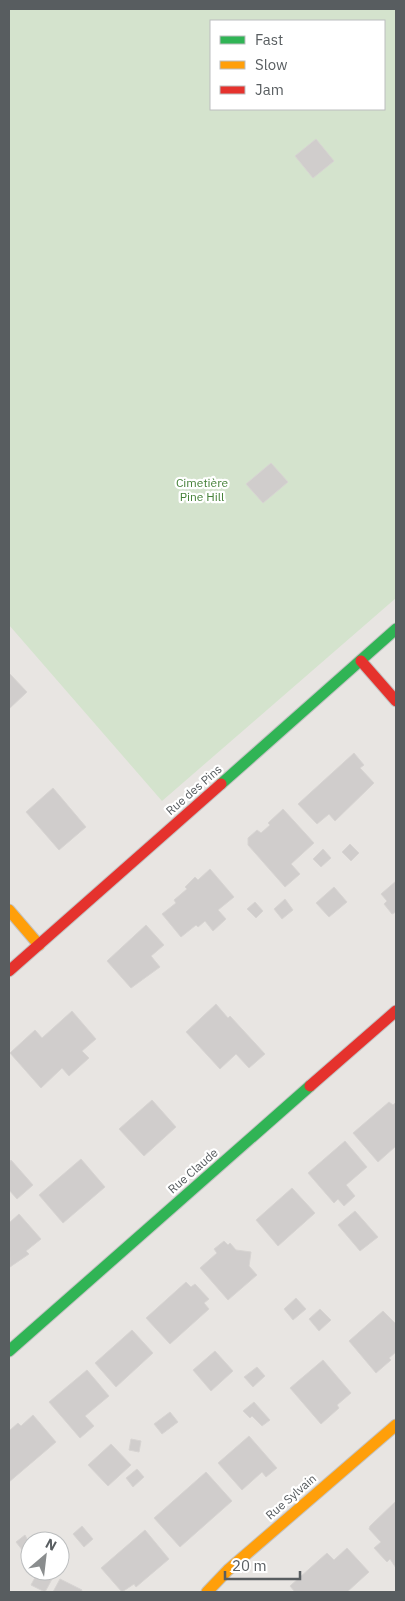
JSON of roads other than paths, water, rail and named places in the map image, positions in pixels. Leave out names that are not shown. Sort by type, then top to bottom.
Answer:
[{"type":"street","name":"Rue des Pins","points":[[9,971],[396,629]]},
{"type":"street","points":[[361,661],[396,701]]},
{"type":"street","points":[[9,910],[39,945]]},
{"type":"street","name":"Rue Claude","points":[[9,1351],[396,1012]]},
{"type":"street","name":"Rue Sylvain","points":[[206,1592],[228,1570],[396,1425]]},
{"type":"park label","name":"Cimetière Pine Hill","points":[[202,490]]}]
